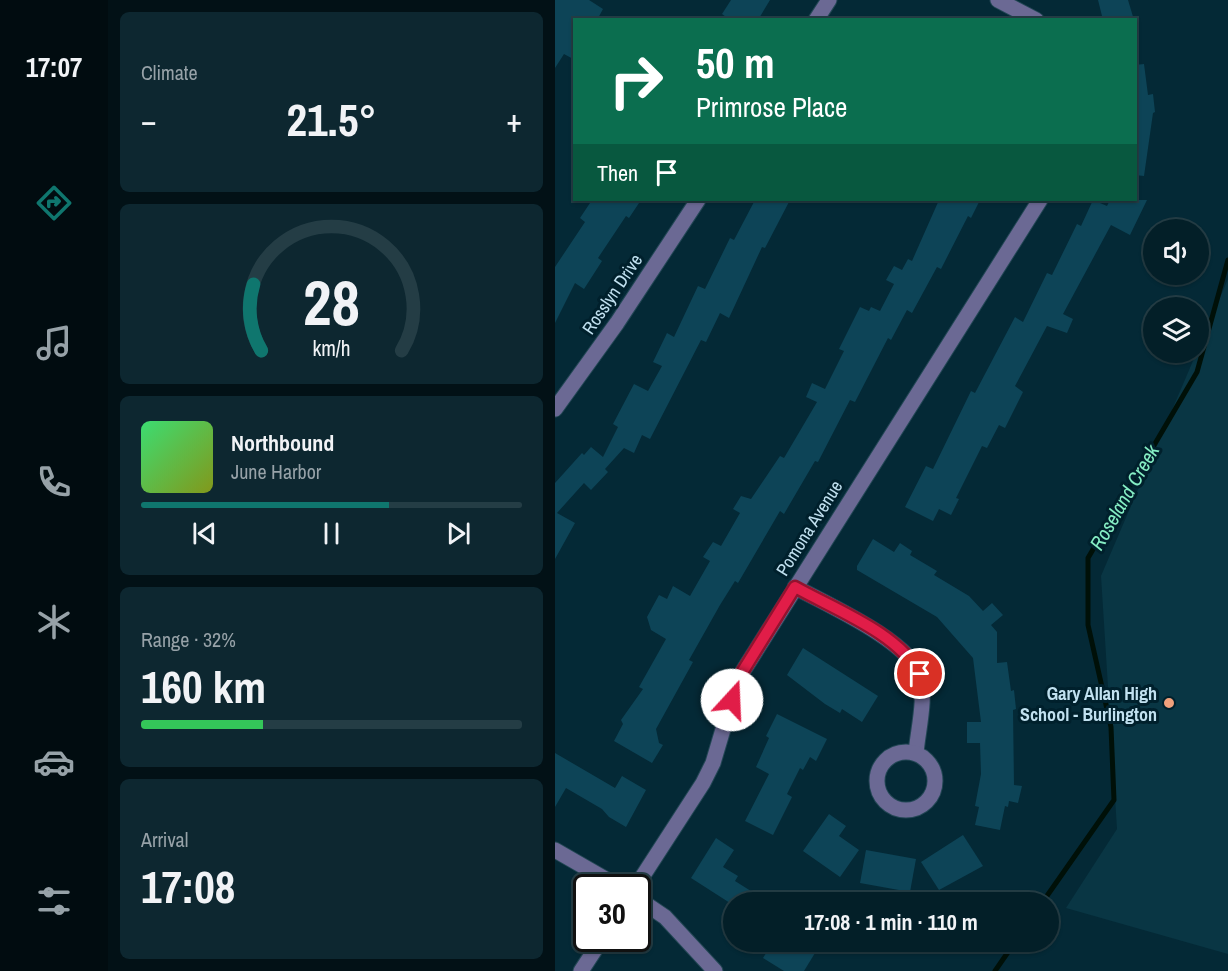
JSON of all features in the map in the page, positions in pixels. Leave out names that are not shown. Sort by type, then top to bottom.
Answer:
[{"type":"street","points":[[817,18],[829,0]]},
{"type":"street","points":[[998,0],[1032,18]]},
{"type":"street","name":"Rosslyn Drive","points":[[555,408],[617,323],[697,201]]},
{"type":"street","name":"Pomona Avenue","points":[[644,874],[703,783],[713,763],[738,679],[1038,201]]},
{"type":"street","points":[[795,587],[892,641],[911,658],[920,674],[921,701],[916,753]]},
{"type":"street","points":[[555,850],[597,874]]},
{"type":"street","points":[[651,908],[665,917],[715,971]]},
{"type":"street","points":[[581,971],[593,952]]},
{"type":"shaded area","name":"Gary Allan High School - Burlington","points":[[1228,279],[1228,954],[1066,908],[1117,829],[1101,576],[1192,363],[1209,363],[1209,323]]},
{"type":"building","points":[[555,0],[589,0],[603,9],[598,18],[573,18],[573,59],[564,54],[555,68]]},
{"type":"building","points":[[731,0],[770,0],[759,18],[727,18],[722,14]]},
{"type":"building","points":[[1098,0],[1128,0],[1133,18],[1102,18]]},
{"type":"building","points":[[1144,64],[1148,95],[1153,94],[1155,112],[1153,113],[1144,176],[1137,175],[1137,65]]},
{"type":"building","points":[[1147,200],[1130,235],[1111,225],[1063,314],[1073,319],[1067,333],[1047,326],[1015,386],[1023,392],[1005,428],[999,425],[987,448],[982,446],[956,498],[959,499],[951,515],[939,509],[933,521],[905,507],[926,466],[933,469],[971,391],[975,393],[1015,317],[1023,322],[1047,273],[1052,275],[1077,224],[1081,226],[1093,201],[1107,206],[1110,201]]},
{"type":"building","points":[[591,201],[640,201],[629,218],[626,216],[598,258],[602,261],[584,289],[575,283],[555,323],[555,267],[585,222],[580,218]]},
{"type":"building","points":[[754,201],[789,201],[765,248],[762,247],[729,318],[720,313],[706,342],[701,340],[650,439],[642,435],[634,453],[624,448],[605,469],[608,472],[591,490],[584,483],[557,513],[575,523],[555,559],[555,483],[582,453],[584,455],[591,447],[603,457],[618,427],[613,424],[634,384],[648,391],[662,366],[653,362],[667,333],[674,337],[698,286],[705,289],[730,238],[734,240]]},
{"type":"building","points":[[939,201],[980,201],[971,218],[968,216],[941,269],[937,267],[912,313],[907,310],[891,340],[888,338],[855,402],[850,400],[818,462],[815,461],[784,514],[780,511],[738,583],[735,581],[720,605],[689,660],[693,662],[656,729],[659,743],[663,745],[652,763],[614,741],[623,724],[621,720],[643,689],[639,687],[666,639],[651,630],[647,617],[659,595],[667,599],[673,586],[690,596],[710,561],[703,557],[713,542],[721,546],[740,513],[733,509],[741,496],[751,499],[780,456],[784,458],[817,402],[806,397],[812,383],[825,389],[844,351],[839,349],[860,307],[869,311],[871,307],[880,311],[894,284],[886,280],[894,266],[902,270],[908,259],[912,261]]},
{"type":"building","points":[[873,539],[894,552],[900,543],[912,551],[910,555],[937,571],[934,575],[969,596],[983,611],[992,603],[1003,615],[991,625],[997,632],[997,663],[1007,662],[1011,691],[1014,690],[1016,709],[1013,710],[1014,785],[1022,786],[1018,803],[1009,801],[1008,807],[1005,806],[1000,830],[975,825],[979,807],[975,806],[981,774],[980,743],[967,743],[967,722],[981,722],[973,658],[937,617],[857,570],[857,566]]},
{"type":"building","points":[[803,648],[878,696],[862,722],[842,709],[840,713],[825,704],[787,675]]},
{"type":"building","points":[[777,714],[827,739],[816,761],[810,757],[803,770],[800,768],[787,794],[792,797],[773,835],[745,821],[769,774],[756,767],[769,738],[766,736]]},
{"type":"building","points":[[555,753],[615,788],[622,776],[646,790],[626,827],[609,817],[602,809],[566,788],[555,807]]},
{"type":"building","points":[[829,814],[846,826],[839,836],[859,850],[840,877],[803,851]]},
{"type":"building","points":[[963,835],[983,866],[939,890],[921,862]]},
{"type":"building","points":[[716,838],[734,850],[723,867],[738,876],[735,881],[752,892],[723,892],[723,899],[691,878]]},
{"type":"building","points":[[866,850],[916,859],[910,892],[860,883]]},
{"type":"building","points":[[767,952],[815,953],[804,971],[784,971],[763,958]]},
{"type":"waterway","name":"Roseland Creek","points":[[1050,892],[1114,800],[1111,727],[1088,625],[1088,558],[1197,372],[1228,260]]},
{"type":"waterway","name":"Roseland Creek","points":[[995,971],[1008,952]]},
{"type":"place","name":"Gary Allan High School - Burlington","points":[[1169,703]]},
{"type":"route","points":[[732,700],[738,679],[795,587],[892,641],[911,658],[920,674]]}]
